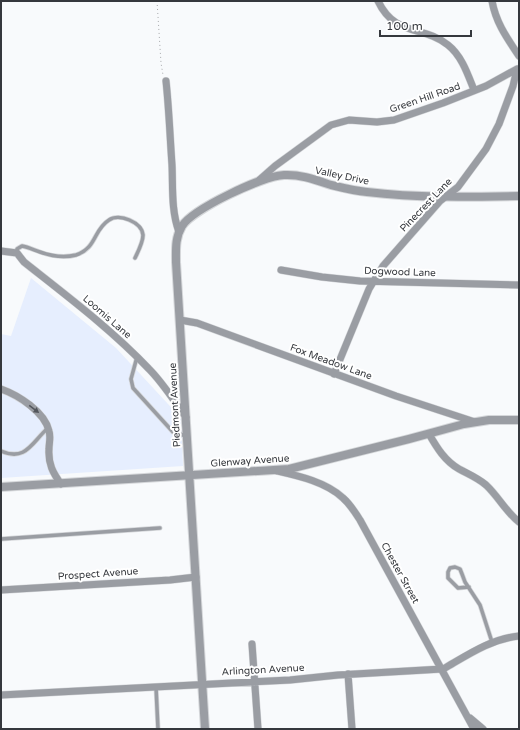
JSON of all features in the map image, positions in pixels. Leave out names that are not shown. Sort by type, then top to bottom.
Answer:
[{"type":"street","points":[[378,1],[382,10],[391,21],[434,38],[449,46],[461,61],[474,90]]},
{"type":"street","points":[[492,1],[498,23],[519,56]]},
{"type":"street","name":"Green Hill Road","points":[[258,181],[275,166],[331,125],[349,120],[377,122],[394,120],[474,90],[517,69]]},
{"type":"street","name":"Pinecrest Lane","points":[[334,374],[373,281],[383,266],[440,201],[458,187],[486,149],[493,137],[509,96],[517,69]]},
{"type":"street","name":"Piedmont Avenue","points":[[166,81],[170,128],[172,194],[174,217],[179,232],[176,243],[180,320],[205,729]]},
{"type":"street","name":"Valley Drive","points":[[179,232],[182,226],[192,215],[258,181],[281,176],[294,175],[349,189],[412,196],[519,196]]},
{"type":"street","points":[[1,251],[17,253]]},
{"type":"street","name":"Loomis Lane","points":[[17,253],[24,262],[122,342],[159,380],[186,417]]},
{"type":"street","name":"Dogwood Lane","points":[[281,270],[322,277],[373,281],[519,285]]},
{"type":"street","name":"Fox Meadow Lane","points":[[180,320],[197,324],[396,396],[475,422]]},
{"type":"street","points":[[1,389],[13,393],[42,416],[50,435],[49,463],[61,484]]},
{"type":"street","name":"Glenway Avenue","points":[[1,487],[289,469],[475,422],[489,420],[519,420]]},
{"type":"street","points":[[429,434],[445,458],[458,469],[485,485],[511,516],[519,522]]},
{"type":"street","name":"Chester Street","points":[[270,470],[293,475],[328,488],[335,491],[347,502],[360,520],[474,729]]},
{"type":"street","name":"Prospect Avenue","points":[[1,590],[170,580],[196,577]]},
{"type":"street","name":"Arlington Avenue","points":[[1,695],[442,669],[492,642],[519,636]]},
{"type":"street","points":[[252,644],[258,729]]},
{"type":"street","points":[[348,674],[352,729]]},
{"type":"street","points":[[467,715],[483,729]]},
{"type":"lane","points":[[17,253],[17,249],[22,246],[50,255],[75,255],[89,248],[101,229],[109,220],[121,217],[137,225],[142,233],[143,237],[135,258]]},
{"type":"lane","points":[[137,357],[131,379],[133,388],[173,432],[187,436]]},
{"type":"lane","points":[[1,451],[14,455],[20,454],[48,428]]},
{"type":"lane","points":[[1,539],[160,528]]},
{"type":"lane","points":[[469,587],[458,588],[453,584],[448,578],[450,568],[455,567],[460,570],[480,605],[492,642]]},
{"type":"lane","points":[[156,686],[158,729]]},
{"type":"path","points":[[157,1],[161,63],[163,75],[166,81]]},
{"type":"shaded area","points":[[31,278],[116,348],[181,418],[183,466],[1,478],[1,334],[11,336]]}]
